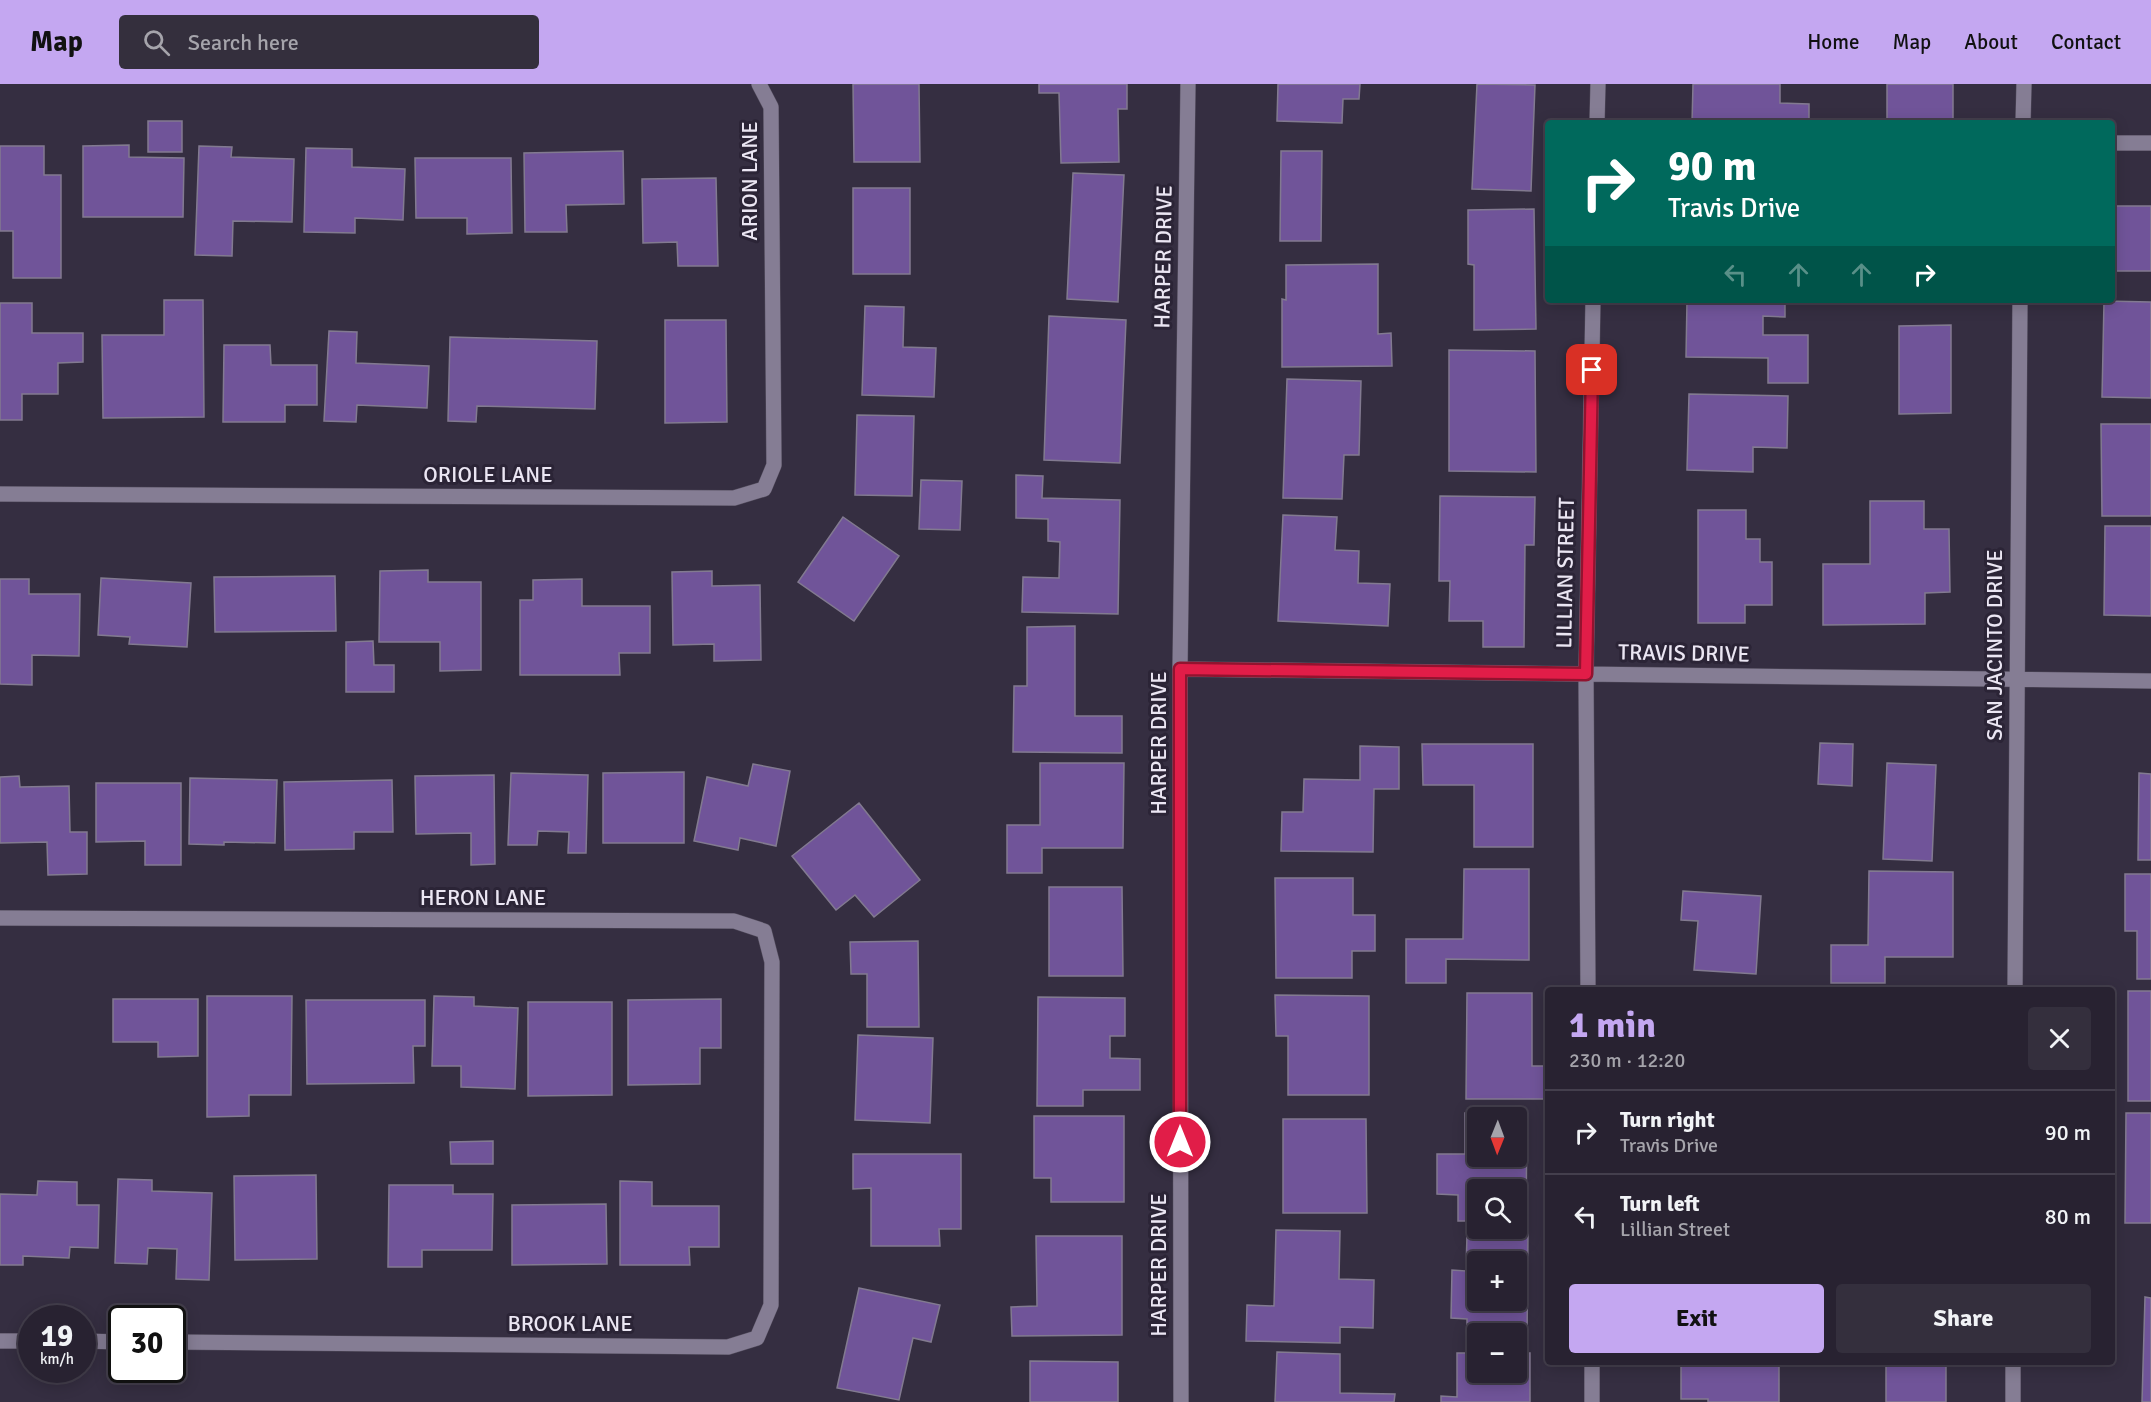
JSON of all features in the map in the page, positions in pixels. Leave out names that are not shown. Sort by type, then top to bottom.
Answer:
[{"type":"street","name":"ARION LANE","points":[[759,84],[771,107],[771,280]]},
{"type":"street","name":"HARPER DRIVE","points":[[1181,1402],[1180,669],[1188,84]]},
{"type":"street","points":[[1597,120],[1598,84]]},
{"type":"street","points":[[2023,120],[2024,84]]},
{"type":"street","points":[[2115,143],[2151,143]]},
{"type":"street","name":"ORIOLE LANE","points":[[0,494],[734,498],[764,489],[774,465],[771,280]]},
{"type":"street","name":"LILLIAN STREET","points":[[1588,987],[1586,674],[1593,303]]},
{"type":"street","name":"SAN JACINTO DRIVE","points":[[2015,987],[2020,303]]},
{"type":"street","name":"TRAVIS DRIVE","points":[[1180,669],[2151,681]]},
{"type":"street","name":"HERON LANE","points":[[0,918],[734,921],[764,931],[772,962],[772,1131]]},
{"type":"street","name":"BROOK LANE","points":[[186,1342],[728,1347],[757,1338],[771,1305],[772,1131]]},
{"type":"street","points":[[0,1341],[18,1341]]},
{"type":"street","points":[[1592,1365],[1592,1402]]},
{"type":"street","points":[[2013,1365],[2013,1402]]},
{"type":"building","points":[[853,84],[919,84],[920,162],[854,162]]},
{"type":"building","points":[[1039,84],[1127,84],[1127,109],[1118,109],[1119,162],[1061,163],[1059,93],[1039,93]]},
{"type":"building","points":[[1278,84],[1360,84],[1359,99],[1343,99],[1342,123],[1277,121]]},
{"type":"building","points":[[1477,84],[1535,85],[1531,191],[1472,189]]},
{"type":"building","points":[[1693,84],[1780,84],[1780,103],[1809,104],[1809,120],[1692,120]]},
{"type":"building","points":[[1887,84],[1953,84],[1953,120],[1887,120]]},
{"type":"building","points":[[148,121],[182,121],[182,152],[148,152]]},
{"type":"building","points":[[129,145],[129,157],[184,158],[183,217],[83,217],[83,146]]},
{"type":"building","points":[[0,146],[44,146],[44,175],[61,175],[61,278],[13,278],[13,231],[0,231]]},
{"type":"building","points":[[199,146],[232,147],[231,157],[294,159],[292,222],[233,221],[232,256],[195,255]]},
{"type":"building","points":[[306,148],[352,149],[352,167],[405,169],[403,220],[355,218],[355,233],[304,232]]},
{"type":"building","points":[[623,151],[624,204],[566,205],[567,232],[525,232],[524,153]]},
{"type":"building","points":[[1281,151],[1322,151],[1321,241],[1280,241]]},
{"type":"building","points":[[415,158],[511,158],[512,233],[467,234],[467,218],[416,218]]},
{"type":"building","points":[[1073,173],[1124,175],[1118,302],[1067,299]]},
{"type":"building","points":[[716,178],[718,266],[678,266],[677,242],[643,243],[642,179]]},
{"type":"building","points":[[853,188],[910,188],[910,274],[853,274]]},
{"type":"building","points":[[2115,206],[2151,206],[2151,271],[2115,271]]},
{"type":"building","points":[[1534,209],[1536,329],[1474,330],[1474,265],[1468,264],[1468,210]]},
{"type":"building","points":[[1378,264],[1378,334],[1391,333],[1392,366],[1282,367],[1282,299],[1286,300],[1286,265]]},
{"type":"building","points":[[164,300],[203,300],[204,417],[103,418],[102,335],[164,335]]},
{"type":"building","points":[[2151,302],[2151,398],[2102,397],[2104,303]]},
{"type":"building","points":[[0,303],[32,303],[32,333],[83,333],[83,362],[58,363],[58,394],[22,394],[22,420],[0,420]]},
{"type":"building","points":[[1687,303],[1785,303],[1785,317],[1763,316],[1763,335],[1808,335],[1808,383],[1768,383],[1768,358],[1686,357]]},
{"type":"building","points":[[865,306],[904,307],[903,347],[936,348],[934,397],[862,395]]},
{"type":"building","points":[[1049,316],[1126,320],[1120,463],[1044,460]]},
{"type":"building","points":[[665,320],[726,320],[727,422],[665,423]]},
{"type":"building","points":[[1951,325],[1951,413],[1899,414],[1899,326]]},
{"type":"building","points":[[329,331],[357,332],[356,363],[429,366],[427,408],[357,405],[356,422],[324,421]]},
{"type":"building","points":[[450,337],[597,341],[595,409],[477,406],[476,422],[448,421]]},
{"type":"building","points":[[224,345],[270,345],[271,365],[317,365],[317,405],[285,405],[285,422],[223,422]]},
{"type":"building","points":[[1449,350],[1535,351],[1536,472],[1449,471]]},
{"type":"building","points":[[1287,379],[1361,381],[1359,455],[1344,455],[1342,499],[1283,498]]},
{"type":"building","points":[[1689,394],[1788,396],[1787,448],[1753,447],[1753,472],[1687,470]]},
{"type":"building","points":[[857,415],[914,416],[912,496],[855,495]]},
{"type":"building","points":[[2101,424],[2151,424],[2151,516],[2102,516]]},
{"type":"building","points":[[1016,475],[1043,476],[1042,498],[1120,500],[1118,614],[1022,612],[1023,577],[1059,578],[1060,542],[1048,541],[1048,519],[1016,518]]},
{"type":"building","points":[[921,480],[962,481],[960,530],[919,529]]},
{"type":"building","points":[[1440,496],[1535,497],[1534,545],[1525,545],[1524,647],[1483,647],[1483,621],[1449,621],[1450,581],[1439,581]]},
{"type":"building","points":[[1870,501],[1924,501],[1924,529],[1949,529],[1950,592],[1925,593],[1925,624],[1823,625],[1823,564],[1870,564]]},
{"type":"building","points":[[1698,510],[1746,510],[1746,539],[1760,539],[1760,562],[1772,562],[1772,605],[1745,605],[1745,623],[1698,623]]},
{"type":"building","points":[[1283,515],[1337,517],[1335,550],[1359,551],[1358,583],[1390,584],[1388,626],[1278,621]]},
{"type":"building","points":[[843,517],[899,556],[854,621],[798,582]]},
{"type":"building","points":[[2105,526],[2151,526],[2151,616],[2104,615]]},
{"type":"building","points":[[428,570],[428,582],[481,582],[481,670],[440,671],[440,642],[379,642],[380,571]]},
{"type":"building","points":[[712,571],[712,586],[760,585],[761,660],[714,661],[714,644],[673,645],[672,572]]},
{"type":"building","points":[[335,576],[336,631],[215,632],[214,577]]},
{"type":"building","points":[[101,578],[191,583],[187,647],[129,644],[130,637],[98,635]]},
{"type":"building","points":[[0,579],[29,579],[29,594],[80,594],[79,656],[32,655],[32,685],[0,684]]},
{"type":"building","points":[[582,579],[582,606],[650,606],[650,653],[619,653],[620,675],[520,675],[520,600],[533,600],[533,580]]},
{"type":"building","points":[[1075,626],[1075,716],[1122,716],[1122,753],[1013,752],[1014,686],[1027,686],[1027,627]]},
{"type":"building","points":[[373,641],[374,665],[394,665],[394,692],[346,692],[346,642]]},
{"type":"building","points":[[1820,743],[1853,744],[1852,786],[1818,784]]},
{"type":"building","points":[[1422,744],[1533,744],[1533,847],[1474,847],[1474,785],[1423,785]]},
{"type":"building","points":[[1360,746],[1399,747],[1399,789],[1374,789],[1373,852],[1281,851],[1282,812],[1303,812],[1304,779],[1360,780]]},
{"type":"building","points":[[1040,763],[1124,763],[1123,848],[1042,848],[1042,873],[1007,873],[1007,825],[1040,825]]},
{"type":"building","points":[[1887,763],[1936,765],[1932,861],[1883,859]]},
{"type":"building","points":[[753,764],[790,771],[776,846],[740,838],[738,850],[694,841],[707,777],[748,786]]},
{"type":"building","points":[[684,772],[684,843],[603,843],[603,773]]},
{"type":"building","points":[[511,773],[588,775],[586,853],[568,853],[569,832],[538,831],[537,845],[508,845]]},
{"type":"building","points":[[2139,773],[2151,774],[2151,860],[2138,860]]},
{"type":"building","points":[[494,775],[495,864],[471,865],[471,833],[416,834],[415,776]]},
{"type":"building","points":[[19,776],[20,787],[69,786],[70,832],[87,832],[87,874],[48,875],[47,842],[0,843],[0,777]]},
{"type":"building","points":[[190,778],[277,780],[275,843],[189,844]]},
{"type":"building","points":[[392,780],[393,832],[354,832],[354,849],[285,850],[284,782]]},
{"type":"building","points":[[96,783],[181,783],[181,865],[145,865],[145,841],[96,842]]},
{"type":"building","points":[[859,803],[920,880],[874,917],[855,895],[836,910],[792,856]]},
{"type":"building","points":[[1464,869],[1529,869],[1529,960],[1446,959],[1446,983],[1406,983],[1406,939],[1463,939]]},
{"type":"building","points":[[1869,871],[1953,872],[1953,957],[1885,957],[1885,983],[1831,983],[1831,945],[1868,945]]},
{"type":"building","points":[[2125,874],[2151,874],[2151,979],[2137,979],[2137,931],[2125,931]]},
{"type":"building","points":[[1275,878],[1353,878],[1353,915],[1375,915],[1375,951],[1352,951],[1352,978],[1276,978]]},
{"type":"building","points":[[1049,887],[1122,887],[1123,976],[1049,976]]},
{"type":"building","points":[[1683,891],[1761,896],[1756,974],[1694,970],[1698,921],[1681,920]]},
{"type":"building","points":[[918,941],[919,1027],[867,1027],[867,974],[851,974],[850,942]]},
{"type":"building","points":[[2128,991],[2151,991],[2151,1101],[2128,1101]]},
{"type":"building","points":[[1467,993],[1532,993],[1532,1066],[1545,1066],[1545,1099],[1466,1099]]},
{"type":"building","points":[[1275,995],[1369,996],[1369,1095],[1288,1095],[1288,1036],[1276,1036]]},
{"type":"building","points":[[207,996],[292,996],[291,1095],[249,1095],[249,1116],[207,1117]]},
{"type":"building","points":[[434,996],[474,997],[474,1006],[518,1008],[515,1089],[461,1087],[461,1066],[432,1066]]},
{"type":"building","points":[[1038,997],[1125,998],[1125,1036],[1110,1036],[1110,1058],[1140,1059],[1140,1090],[1083,1090],[1083,1106],[1037,1106]]},
{"type":"building","points":[[113,999],[198,999],[198,1056],[158,1057],[158,1042],[113,1042]]},
{"type":"building","points":[[721,999],[721,1048],[700,1048],[700,1084],[628,1085],[628,1000]]},
{"type":"building","points":[[306,1000],[425,1000],[425,1046],[413,1046],[414,1083],[307,1084]]},
{"type":"building","points":[[528,1002],[612,1002],[612,1095],[528,1096]]},
{"type":"building","points":[[858,1035],[933,1038],[930,1123],[855,1120]]},
{"type":"building","points":[[1465,1113],[1467,1113],[1467,1167],[1527,1167],[1526,1179],[1467,1179],[1467,1221],[1458,1221],[1458,1195],[1437,1194],[1437,1154],[1465,1154]]},
{"type":"building","points":[[2126,1113],[2151,1113],[2151,1223],[2125,1223]]},
{"type":"building","points":[[1034,1116],[1124,1116],[1124,1202],[1051,1202],[1051,1178],[1034,1178]]},
{"type":"building","points":[[1283,1119],[1366,1119],[1367,1213],[1283,1213]]},
{"type":"building","points":[[493,1141],[493,1164],[451,1164],[450,1142]]},
{"type":"building","points":[[853,1154],[961,1154],[961,1229],[939,1229],[940,1246],[871,1246],[871,1188],[853,1189]]},
{"type":"building","points":[[316,1175],[317,1259],[235,1260],[234,1176]]},
{"type":"building","points":[[118,1179],[152,1180],[152,1191],[212,1193],[209,1280],[176,1279],[177,1249],[148,1248],[147,1264],[115,1263]]},
{"type":"building","points":[[38,1181],[77,1182],[77,1205],[99,1205],[98,1248],[70,1247],[69,1258],[23,1256],[23,1265],[0,1265],[0,1194],[37,1195]]},
{"type":"building","points":[[620,1181],[652,1182],[652,1206],[719,1206],[719,1247],[689,1247],[690,1265],[620,1265]]},
{"type":"building","points":[[389,1185],[453,1185],[453,1194],[493,1194],[492,1250],[422,1250],[422,1267],[388,1267]]},
{"type":"building","points":[[606,1204],[607,1264],[512,1265],[512,1205]]},
{"type":"building","points":[[1276,1230],[1340,1231],[1339,1279],[1374,1280],[1373,1328],[1340,1327],[1340,1343],[1246,1341],[1247,1305],[1274,1306]]},
{"type":"building","points":[[1467,1234],[1467,1239],[1527,1239],[1528,1234],[1527,1342],[1527,1323],[1467,1323],[1467,1319],[1451,1318],[1452,1270],[1466,1271]]},
{"type":"building","points":[[1036,1236],[1122,1236],[1122,1335],[1012,1336],[1011,1307],[1037,1306]]},
{"type":"building","points":[[859,1288],[940,1305],[931,1342],[913,1338],[899,1400],[837,1388]]},
{"type":"building","points":[[2145,1297],[2151,1298],[2151,1402],[2142,1402]]},
{"type":"building","points":[[1277,1352],[1340,1354],[1340,1393],[1395,1394],[1394,1402],[1275,1402]]},
{"type":"building","points":[[1457,1353],[1467,1353],[1467,1383],[1527,1383],[1527,1353],[1530,1353],[1530,1402],[1441,1402],[1441,1396],[1457,1397]]},
{"type":"building","points":[[1030,1361],[1118,1362],[1118,1402],[1030,1402]]},
{"type":"building","points":[[1681,1365],[1779,1365],[1779,1402],[1708,1402],[1708,1399],[1681,1399]]},
{"type":"building","points":[[1886,1365],[1946,1365],[1946,1402],[1886,1402]]},
{"type":"route","points":[[1180,1142],[1180,669],[1586,674],[1592,370]]}]
